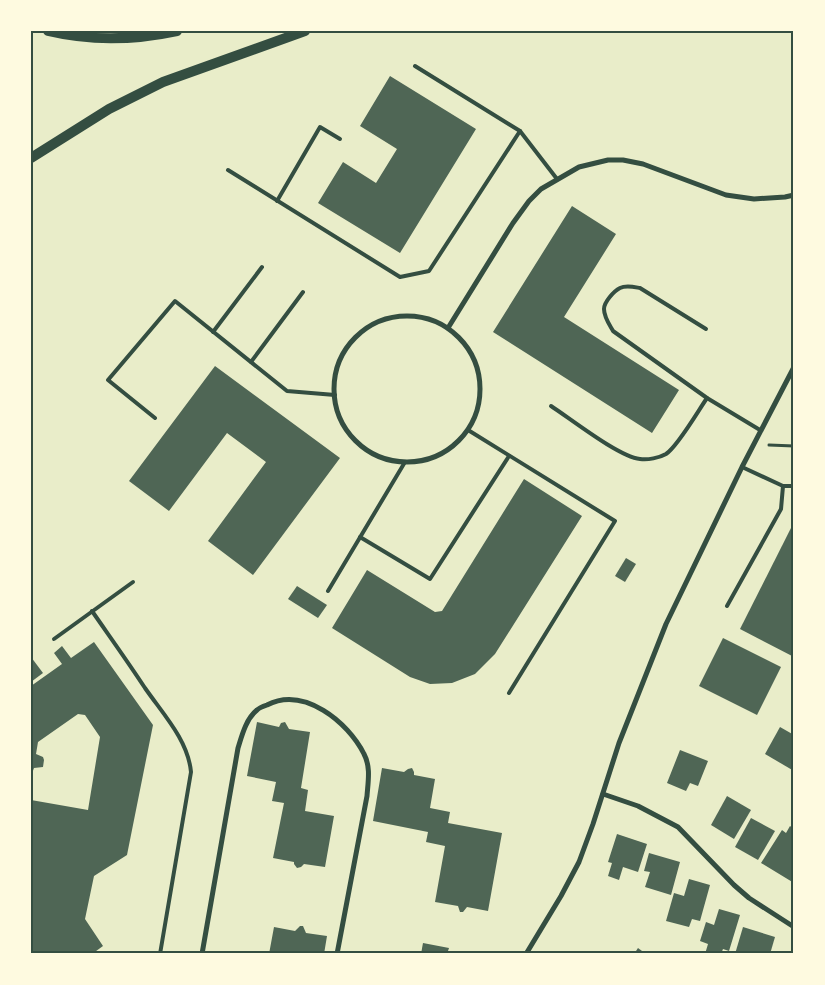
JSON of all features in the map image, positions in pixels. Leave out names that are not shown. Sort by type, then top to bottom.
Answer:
[{"type":"main road","points":[[48,31],[78,36],[127,38],[174,32]]},
{"type":"main road","points":[[31,158],[109,108],[163,82],[306,31]]},
{"type":"street","points":[[448,328],[513,223],[529,201],[541,189],[579,167],[608,160],[623,160],[643,164],[726,196],[754,199],[794,195]]},
{"type":"street","points":[[403,316],[426,318],[448,328],[465,343],[476,363],[481,386],[478,409],[468,430],[456,444],[441,454],[424,461],[405,462],[384,459],[365,449],[350,434],[339,416],[334,395],[336,372],[345,350],[360,333],[380,320],[403,316]]},
{"type":"street","points":[[526,954],[562,896],[579,862],[629,716],[666,624],[760,430],[794,366]]},
{"type":"street","points":[[202,954],[238,748],[245,726],[257,710],[276,700],[294,700],[313,705],[329,714],[351,732],[365,756],[369,773],[367,796],[337,954]]},
{"type":"street","points":[[603,794],[638,806],[678,827],[734,886],[749,898],[794,926]]},
{"type":"lane","points":[[415,66],[520,132],[557,179]]},
{"type":"lane","points":[[277,201],[320,127],[340,139]]},
{"type":"lane","points":[[228,170],[400,277],[429,271],[520,132]]},
{"type":"lane","points":[[213,332],[262,267]]},
{"type":"lane","points":[[706,329],[640,288],[620,288],[609,298],[604,308],[605,318],[613,331],[707,398],[760,430]]},
{"type":"lane","points":[[251,362],[303,292]]},
{"type":"lane","points":[[155,418],[108,380],[175,301],[287,391],[334,395]]},
{"type":"lane","points":[[551,406],[626,455],[640,459],[653,458],[666,453],[674,445],[707,398]]},
{"type":"lane","points":[[468,430],[615,521],[509,693]]},
{"type":"lane","points":[[360,537],[430,579],[509,456]]},
{"type":"lane","points":[[328,591],[405,462]]},
{"type":"lane","points":[[742,467],[783,486],[794,486]]},
{"type":"lane","points":[[727,606],[781,509],[783,486]]},
{"type":"lane","points":[[54,639],[133,582]]},
{"type":"lane","points":[[92,611],[170,724],[190,759],[191,772],[160,954]]},
{"type":"path","points":[[753,445],[794,446]]},
{"type":"building","points":[[390,76],[476,129],[400,253],[318,203],[343,162],[376,183],[397,149],[360,126]]},
{"type":"building","points":[[572,206],[616,234],[564,317],[679,390],[652,433],[493,332]]},
{"type":"building","points":[[215,366],[340,458],[253,575],[208,541],[266,462],[227,433],[169,511],[129,481]]},
{"type":"building","points":[[524,479],[582,516],[495,654],[475,674],[452,683],[430,684],[410,677],[332,628],[367,570],[435,612],[442,611]]},
{"type":"building","points":[[794,522],[794,657],[740,629]]},
{"type":"building","points":[[626,558],[636,564],[625,582],[615,576]]},
{"type":"building","points":[[297,586],[327,605],[318,618],[288,599]]},
{"type":"building","points":[[723,638],[781,667],[757,715],[699,686]]},
{"type":"building","points":[[94,642],[153,725],[127,855],[94,876],[85,919],[103,946],[92,954],[31,954],[31,800],[88,810],[100,737],[85,715],[78,714],[38,742],[36,754],[43,757],[43,767],[34,768],[31,776],[31,686],[62,664],[54,653],[62,646],[71,658]]},
{"type":"building","points":[[31,657],[43,673],[31,682]]},
{"type":"building","points":[[257,722],[279,727],[281,723],[285,722],[289,729],[310,732],[301,788],[308,790],[305,811],[334,816],[325,867],[304,864],[297,868],[294,862],[273,858],[284,803],[272,801],[276,782],[247,776]]},
{"type":"building","points":[[780,727],[794,735],[794,771],[765,754]]},
{"type":"building","points":[[680,750],[708,761],[698,786],[690,783],[686,791],[667,783]]},
{"type":"building","points":[[382,768],[404,772],[412,768],[414,775],[435,779],[430,808],[450,812],[448,823],[502,833],[488,911],[467,907],[463,912],[460,912],[458,906],[435,902],[445,846],[426,842],[428,832],[373,821]]},
{"type":"building","points":[[727,796],[751,810],[734,839],[711,825]]},
{"type":"building","points":[[751,818],[775,831],[758,860],[735,847]]},
{"type":"building","points":[[790,826],[794,829],[794,883],[761,863],[782,830],[786,833]]},
{"type":"building","points":[[617,834],[647,844],[638,872],[623,867],[619,880],[608,876],[612,863],[608,862]]},
{"type":"building","points":[[649,853],[680,862],[671,895],[645,887],[650,872],[644,871]]},
{"type":"building","points":[[689,879],[710,885],[700,921],[692,919],[689,927],[666,921],[674,893],[684,896]]},
{"type":"building","points":[[719,909],[740,915],[729,951],[723,949],[721,954],[705,954],[708,944],[700,941],[706,922],[714,925]]},
{"type":"building","points":[[300,926],[303,926],[306,933],[327,936],[324,954],[269,954],[274,927],[295,931]]},
{"type":"building","points":[[743,927],[775,937],[770,954],[735,954]]},
{"type":"building","points":[[423,943],[449,948],[447,954],[421,954]]},
{"type":"building","points":[[638,948],[646,954],[634,954]]}]
